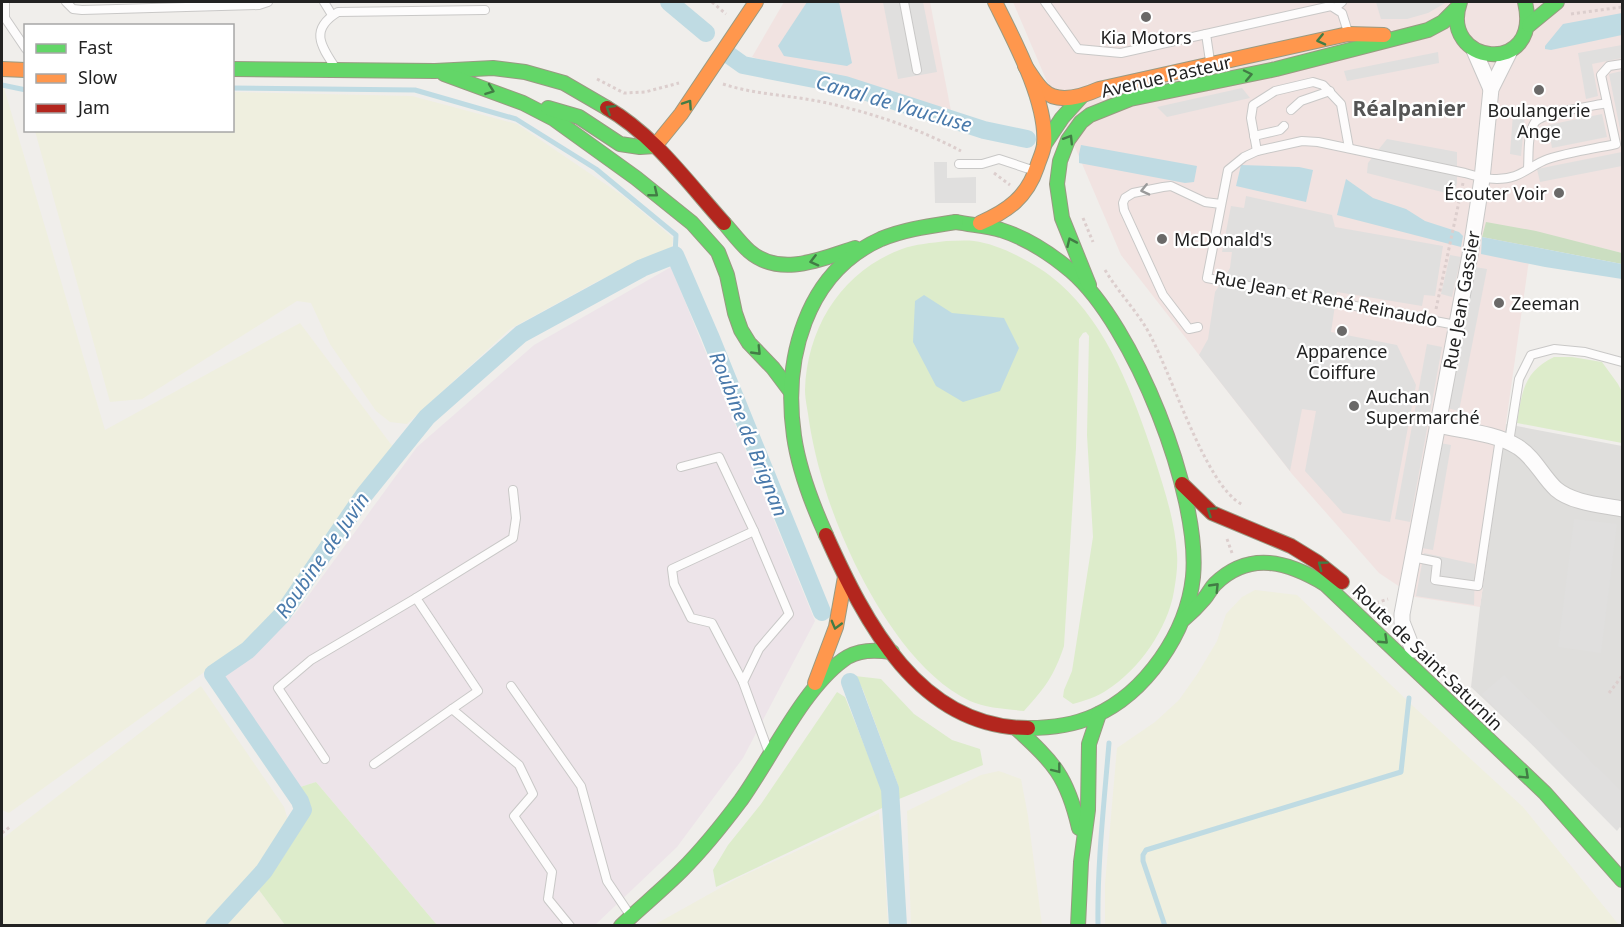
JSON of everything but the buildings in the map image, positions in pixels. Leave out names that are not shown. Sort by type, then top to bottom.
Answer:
[{"type":"main road","points":[[523,103],[561,110],[579,117],[622,146],[634,148],[655,146],[678,118],[756,2]]},
{"type":"main road","points":[[980,223],[1006,211],[1028,191],[1044,145],[1041,112],[1025,66],[995,2]]},
{"type":"main road","points":[[1432,28],[1451,33],[1485,54],[1509,53],[1524,37],[1529,25],[1529,14],[1525,2]]},
{"type":"main road","points":[[1529,25],[1557,2]]},
{"type":"main road","points":[[1459,5],[1457,20],[1469,44]]},
{"type":"main road","name":"Avenue Pasteur","points":[[1090,287],[1067,231],[1057,195],[1058,169],[1065,144],[1079,124],[1089,116],[1103,108],[1148,96],[1266,72],[1432,28],[1459,5]]},
{"type":"main road","name":"Avenue Pasteur","points":[[1025,66],[1043,91],[1050,95],[1068,98],[1081,97],[1099,89],[1348,34],[1399,35]]},
{"type":"main road","points":[[234,69],[435,71],[492,68],[525,72],[564,83],[626,119],[655,146],[749,251],[761,260],[790,267],[870,244],[901,230],[956,222],[980,223],[1006,230],[1028,240],[1063,264],[1090,287],[1112,318],[1140,367],[1165,430],[1191,524],[1193,566],[1190,598],[1183,620],[1164,652],[1145,677],[1123,699],[1099,714],[1068,724],[1016,728],[978,722],[939,701],[908,672],[892,652],[861,607],[845,577],[828,542],[807,487],[792,421],[792,368],[796,340],[809,308],[833,272],[870,244]]},
{"type":"main road","points":[[2,69],[24,70]]},
{"type":"main road","points":[[435,71],[523,103],[554,119],[587,141],[692,223],[718,252],[727,275],[735,314],[741,330],[791,392]]},
{"type":"main road","name":"Avenue Pasteur","points":[[1044,145],[1062,118],[1081,97]]},
{"type":"main road","name":"Route de Saint-Saturnin","points":[[1181,482],[1210,512],[1271,536],[1329,570],[1538,768],[1579,811]]},
{"type":"main road","name":"Route de Saint-Saturnin","points":[[1183,620],[1215,584],[1238,568],[1252,563],[1273,561],[1289,564],[1306,572],[1325,584],[1545,793],[1623,880]]},
{"type":"main road","points":[[812,693],[836,627],[845,577]]},
{"type":"main road","points":[[626,921],[682,869],[721,825],[757,778],[812,693],[836,666],[855,653],[866,650],[892,652]]},
{"type":"main road","points":[[1078,926],[1082,843],[1088,810],[1089,744],[1099,714]]},
{"type":"main road","points":[[1016,728],[1061,773],[1074,801],[1082,843]]},
{"type":"street","name":"Rue Jean Gassier","points":[[1469,44],[1491,89]]},
{"type":"street","name":"Rue Jean Gassier","points":[[1413,650],[1402,622],[1408,578],[1482,178],[1491,89],[1509,53]]},
{"type":"street","points":[[1437,425],[1504,440],[1530,457],[1556,488],[1568,497],[1623,509]]},
{"type":"lane","points":[[5,2],[3,17],[24,46]]},
{"type":"lane","points":[[66,2],[73,9],[82,10],[259,5],[268,2]]},
{"type":"lane","points":[[324,2],[332,15]]},
{"type":"lane","points":[[904,2],[917,70]]},
{"type":"lane","points":[[1046,2],[1078,49],[1121,53],[1332,6],[1342,13],[1348,34]]},
{"type":"lane","points":[[1335,8],[1342,2]]},
{"type":"lane","points":[[336,69],[322,49],[319,33],[326,19],[338,12],[485,10]]},
{"type":"lane","points":[[1206,34],[1210,63]]},
{"type":"lane","points":[[1619,143],[1601,75],[1609,66],[1623,64]]},
{"type":"lane","points":[[1257,152],[1251,118],[1253,105],[1275,91],[1313,82],[1323,85],[1341,104],[1349,148]]},
{"type":"lane","points":[[1291,110],[1301,101],[1330,91]]},
{"type":"lane","points":[[1528,168],[1531,133],[1536,121],[1546,116],[1607,103]]},
{"type":"lane","points":[[1254,136],[1280,130],[1284,126]]},
{"type":"lane","name":"Rue Jean et René Reinaudo","points":[[1456,325],[1207,278],[1228,170],[1244,157],[1302,141],[1349,148],[1499,180],[1516,176],[1547,159],[1619,143]]},
{"type":"lane","points":[[959,164],[981,164],[999,159],[1036,171]]},
{"type":"lane","points":[[1198,327],[1189,329],[1162,295],[1128,220],[1123,203],[1125,198],[1133,193],[1171,186],[1204,202],[1221,204]]},
{"type":"lane","points":[[1412,557],[1437,562],[1435,580],[1478,586],[1504,440],[1519,379],[1531,355],[1554,349],[1585,352],[1623,362]]},
{"type":"lane","points":[[681,467],[719,457],[754,531],[789,614],[759,649],[743,682]]},
{"type":"lane","points":[[325,759],[278,688],[311,660],[513,538],[516,518],[513,490]]},
{"type":"lane","points":[[754,531],[672,569],[674,584],[691,618],[712,622],[743,682],[770,757]]},
{"type":"lane","points":[[374,764],[478,691],[416,598]]},
{"type":"lane","points":[[511,686],[581,786],[608,881],[626,921]]},
{"type":"lane","points":[[452,709],[519,765],[533,794],[514,816],[552,872],[548,899],[570,926]]},
{"type":"path","points":[[712,2],[728,16]]},
{"type":"path","points":[[1569,14],[1623,7]]},
{"type":"path","points":[[592,75],[624,93],[664,88],[688,77]]},
{"type":"path","points":[[1434,320],[1465,173]]},
{"type":"path","points":[[1609,693],[1623,676]]},
{"type":"path","points":[[2,833],[11,826]]},
{"type":"shaded area","points":[[784,2],[930,2],[951,111],[752,57]]},
{"type":"shaded area","points":[[883,2],[923,2],[937,72],[898,79]]},
{"type":"shaded area","points":[[1013,2],[1622,2],[1622,253],[1536,232],[1528,267],[1480,607],[1415,597],[1379,573],[1292,474],[1121,255]]},
{"type":"shaded area","points":[[1376,2],[1447,2],[1428,13],[1407,19],[1381,19]]},
{"type":"shaded area","points":[[1622,45],[1622,58],[1592,64],[1598,96],[1586,99],[1578,53]]},
{"type":"shaded area","points":[[1438,52],[1439,63],[1347,81],[1344,71]]},
{"type":"shaded area","points":[[1622,71],[1622,134],[1621,134],[1609,74]]},
{"type":"shaded area","points":[[1242,88],[1250,98],[1167,117],[1157,107]]},
{"type":"shaded area","points":[[1513,114],[1525,115],[1521,156],[1510,154]]},
{"type":"shaded area","points":[[1602,114],[1607,137],[1552,148],[1548,125]]},
{"type":"shaded area","points":[[1387,139],[1457,152],[1457,183],[1454,195],[1367,173],[1368,163]]},
{"type":"shaded area","points":[[1622,152],[1622,166],[1540,182],[1537,169]]},
{"type":"shaded area","points":[[934,162],[947,162],[947,178],[976,177],[976,203],[935,203]]},
{"type":"shaded area","points":[[1246,196],[1332,215],[1335,227],[1443,246],[1435,296],[1424,295],[1422,306],[1337,292],[1331,332],[1397,345],[1416,385],[1390,522],[1343,513],[1305,471],[1316,411],[1302,409],[1290,471],[1199,355],[1208,339],[1215,292],[1230,268],[1232,252],[1222,252],[1231,206],[1244,208]]},
{"type":"shaded area","points":[[1450,255],[1461,257],[1452,297],[1441,294]]},
{"type":"shaded area","points":[[671,267],[815,621],[743,758],[677,847],[595,925],[437,925],[316,782],[297,788],[222,675],[252,654],[295,614],[417,447],[534,345]]},
{"type":"shaded area","points":[[1475,267],[1487,269],[1459,411],[1447,408]]},
{"type":"shaded area","points":[[1427,344],[1442,347],[1410,522],[1395,519]]},
{"type":"shaded area","points":[[1506,424],[1622,446],[1622,829],[1471,687]]},
{"type":"shaded area","points":[[1440,443],[1451,445],[1433,550],[1422,548]]},
{"type":"shaded area","points":[[1574,519],[1617,524],[1601,653],[1558,647]]},
{"type":"shaded area","points":[[1424,553],[1475,564],[1474,605],[1416,596]]},
{"type":"shaded area","points":[[1504,675],[1622,792],[1622,824],[1617,831],[1482,694]]},
{"type":"green space","points":[[2,88],[4,88],[105,430],[300,323],[393,447],[277,613],[243,644],[9,813],[2,810]]},
{"type":"green space","points":[[234,92],[412,96],[517,124],[626,198],[673,238],[672,247],[598,281],[510,329],[407,424],[390,422],[376,411],[330,344],[311,303],[297,301],[142,399],[110,402],[35,132],[234,132]]},
{"type":"green space","points":[[1486,222],[1536,231],[1622,253],[1622,264],[1482,237]]},
{"type":"green space","points":[[946,241],[974,241],[1007,251],[1051,276],[1077,301],[1105,341],[1128,386],[1169,505],[1176,542],[1177,563],[1174,591],[1166,619],[1141,660],[1119,682],[1103,692],[1073,704],[1063,697],[1072,671],[1093,537],[1087,435],[1089,336],[1086,332],[1079,339],[1076,448],[1064,646],[1048,681],[1024,711],[989,707],[970,701],[951,690],[934,676],[902,642],[888,623],[855,564],[821,476],[812,440],[805,390],[807,367],[821,324],[845,287],[862,271],[907,247]]},
{"type":"green space","points":[[1554,357],[1572,357],[1602,362],[1622,392],[1622,443],[1517,423],[1526,384],[1536,369]]},
{"type":"green space","points":[[1255,590],[1297,595],[1523,807],[1619,925],[1105,925],[1105,884],[1117,748],[1155,722],[1179,700],[1217,641],[1226,614],[1242,597]]},
{"type":"green space","points":[[855,676],[881,679],[914,714],[952,740],[980,749],[983,765],[899,799],[898,785],[863,690]]},
{"type":"green space","points":[[201,686],[284,807],[288,820],[259,866],[204,925],[2,925],[2,839]]},
{"type":"green space","points":[[837,692],[845,697],[883,792],[882,808],[716,887],[713,870],[728,845],[761,804]]},
{"type":"green space","points":[[999,771],[1021,779],[1042,925],[911,925],[907,811],[981,775]]},
{"type":"green space","points":[[316,782],[437,925],[285,925],[259,890],[288,849],[302,824],[306,802],[297,788]]},
{"type":"green space","points":[[879,813],[888,925],[654,925],[738,878]]},
{"type":"green space","points":[[259,890],[285,925],[224,925]]},
{"type":"water","points":[[807,2],[839,2],[852,63],[847,66],[784,56],[778,46]]},
{"type":"water","points":[[1622,13],[1622,35],[1551,50],[1545,49],[1563,24]]},
{"type":"water","points":[[1081,145],[1197,166],[1194,182],[1185,183],[1079,163]]},
{"type":"water","points":[[1241,165],[1299,167],[1313,170],[1306,202],[1236,186]]},
{"type":"water","points":[[1346,179],[1373,198],[1406,209],[1425,221],[1459,232],[1463,236],[1461,247],[1337,215]]},
{"type":"water","points":[[1482,237],[1622,264],[1622,279],[1481,254]]},
{"type":"water","points":[[924,295],[952,313],[1004,318],[1019,348],[1000,391],[963,402],[936,386],[913,342],[915,301]]},
{"type":"waterway","name":"Canal de Vaucluse","points":[[669,2],[706,33]]},
{"type":"waterway","name":"Canal de Vaucluse","points":[[729,55],[743,65],[845,85],[984,130],[1027,139]]},
{"type":"waterway","points":[[2,85],[24,90]]},
{"type":"waterway","points":[[234,88],[415,90],[516,119],[596,169],[676,235],[675,255]]},
{"type":"waterway","name":"Roubine de Juvin","points":[[214,926],[264,871],[303,810],[300,801],[213,674],[248,650],[281,616],[364,495],[427,417],[521,334],[642,268],[675,255],[822,612]]},
{"type":"waterway","name":"Roubine de Brignan","points":[[850,682],[890,789],[898,926]]},
{"type":"waterway","points":[[1165,926],[1143,861],[1146,850],[1401,772],[1409,698]]},
{"type":"waterway","points":[[1098,926],[1100,857],[1109,743]]},
{"type":"traffic: fast","points":[[1460,2],[1457,23],[1463,39],[1476,50],[1491,54],[1507,52],[1519,43],[1526,26],[1525,2]]},
{"type":"traffic: fast","points":[[1529,25],[1557,2]]},
{"type":"traffic: fast","points":[[1089,285],[1062,218],[1057,184],[1060,161],[1068,140],[1081,122],[1090,115],[1130,99],[1276,69],[1428,30],[1443,22],[1457,8]]},
{"type":"traffic: fast","points":[[234,69],[435,71],[493,68],[525,72],[564,83],[607,108]]},
{"type":"traffic: fast","points":[[444,74],[523,103],[554,119],[636,178],[692,223],[718,252],[727,275],[741,330],[749,343],[773,368],[791,392]]},
{"type":"traffic: fast","points":[[1044,145],[1062,118],[1081,97]]},
{"type":"traffic: fast","points":[[548,108],[579,117],[620,144],[640,147],[655,146]]},
{"type":"traffic: fast","points":[[956,222],[1001,230],[1029,242],[1071,271],[1095,296],[1118,330],[1159,413],[1175,458],[1193,543],[1193,577],[1182,619],[1173,640],[1147,677],[1113,706],[1094,716],[1062,725],[1028,728]]},
{"type":"traffic: fast","points":[[826,535],[799,462],[791,407],[792,378],[805,322],[817,296],[834,273],[855,254],[890,236],[918,228],[956,222]]},
{"type":"traffic: fast","points":[[724,223],[749,251],[761,259],[774,263],[801,264],[855,248]]},
{"type":"traffic: fast","points":[[1184,619],[1228,573],[1255,563],[1283,565],[1325,584],[1545,793],[1622,880]]},
{"type":"traffic: fast","points":[[621,926],[682,870],[713,836],[741,800],[801,706],[828,673],[849,656],[861,652],[892,652]]},
{"type":"traffic: fast","points":[[1078,926],[1081,862],[1088,810],[1089,744],[1099,714]]},
{"type":"traffic: fast","points":[[1016,728],[1049,761],[1064,783],[1079,828]]},
{"type":"traffic: slow","points":[[655,146],[681,114],[756,2]]},
{"type":"traffic: slow","points":[[980,223],[1008,208],[1022,195],[1033,178],[1044,145],[1044,128],[1035,91],[1020,53],[995,2]]},
{"type":"traffic: slow","points":[[1025,66],[1038,85],[1049,95],[1071,98],[1099,89],[1348,34],[1384,35]]},
{"type":"traffic: slow","points":[[2,69],[24,70]]},
{"type":"traffic: slow","points":[[815,683],[836,627],[845,577]]},
{"type":"traffic: jam","points":[[607,108],[624,119],[655,146],[724,223]]},
{"type":"traffic: jam","points":[[1182,484],[1212,513],[1291,546],[1317,562],[1342,582]]},
{"type":"traffic: jam","points":[[826,535],[841,568],[878,634],[901,664],[926,690],[956,710],[990,723],[1028,728]]},
{"type":"place","name":"Kia Motors","points":[[1146,17]]},
{"type":"place","name":"Boulangerie Ange","points":[[1539,90]]},
{"type":"place","name":"Écouter Voir","points":[[1559,193]]},
{"type":"place","name":"McDonald's","points":[[1162,239]]},
{"type":"place","name":"Zeeman","points":[[1499,303]]},
{"type":"place","name":"Apparence Coiffure","points":[[1342,331]]},
{"type":"place","name":"Auchan Supermarché","points":[[1354,406]]},
{"type":"district","name":"Réalpanier","points":[[1409,108]]}]
